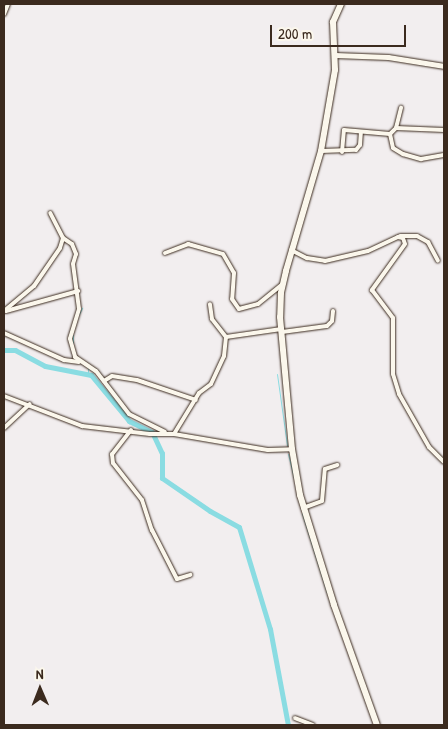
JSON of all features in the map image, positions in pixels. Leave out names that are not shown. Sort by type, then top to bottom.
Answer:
[{"type":"main road","points":[[342,4],[333,22],[335,55],[321,151],[291,250],[283,284],[282,330],[292,449],[303,508],[376,725]]},
{"type":"street","points":[[4,14],[8,4]]},
{"type":"street","points":[[335,55],[388,58],[444,66]]},
{"type":"street","points":[[342,152],[344,130],[390,134],[396,128],[401,108]]},
{"type":"street","points":[[396,128],[444,130]]},
{"type":"street","points":[[321,151],[342,152],[359,148],[361,132]]},
{"type":"street","points":[[390,134],[393,148],[403,154],[421,159],[444,155]]},
{"type":"street","points":[[50,213],[63,238],[72,244],[76,254],[73,264],[79,309],[70,339],[71,350],[79,362],[104,381],[129,414],[169,434]]},
{"type":"street","points":[[291,250],[307,258],[326,260],[368,251],[398,237],[410,235],[428,242],[438,261]]},
{"type":"street","points":[[398,237],[403,238],[405,244],[372,290],[393,318],[393,374],[399,394],[429,447],[444,462]]},
{"type":"street","points":[[4,311],[34,286],[60,248],[63,238]]},
{"type":"street","points":[[165,253],[188,244],[223,254],[234,273],[232,299],[239,309],[258,304],[283,284]]},
{"type":"street","points":[[4,311],[78,291]]},
{"type":"street","points":[[174,434],[199,393],[211,384],[220,366],[226,337],[212,319],[210,304]]},
{"type":"street","points":[[226,337],[327,326],[332,321],[334,312]]},
{"type":"street","points":[[4,333],[64,360],[79,362]]},
{"type":"street","points":[[104,381],[112,376],[137,380],[196,400]]},
{"type":"street","points":[[4,396],[30,404],[82,426],[131,430],[150,434],[174,434],[268,450],[292,449]]},
{"type":"street","points":[[4,428],[30,404]]},
{"type":"street","points":[[131,430],[113,452],[112,459],[142,500],[152,530],[176,579],[190,575]]},
{"type":"street","points":[[303,508],[322,501],[325,469],[337,465]]},
{"type":"street","points":[[295,718],[313,725]]},
{"type":"waterway","points":[[79,314],[82,308]]},
{"type":"waterway","points":[[73,335],[73,343]]},
{"type":"waterway","points":[[4,350],[15,350],[45,366],[91,375],[129,421],[152,432],[162,453],[162,478],[210,511],[239,527],[270,629],[288,725]]},
{"type":"waterway","points":[[88,368],[88,373]]},
{"type":"waterway","points":[[277,374],[287,445]]},
{"type":"waterway","points":[[288,454],[294,478]]},
{"type":"waterway","points":[[302,513],[327,593]]}]
